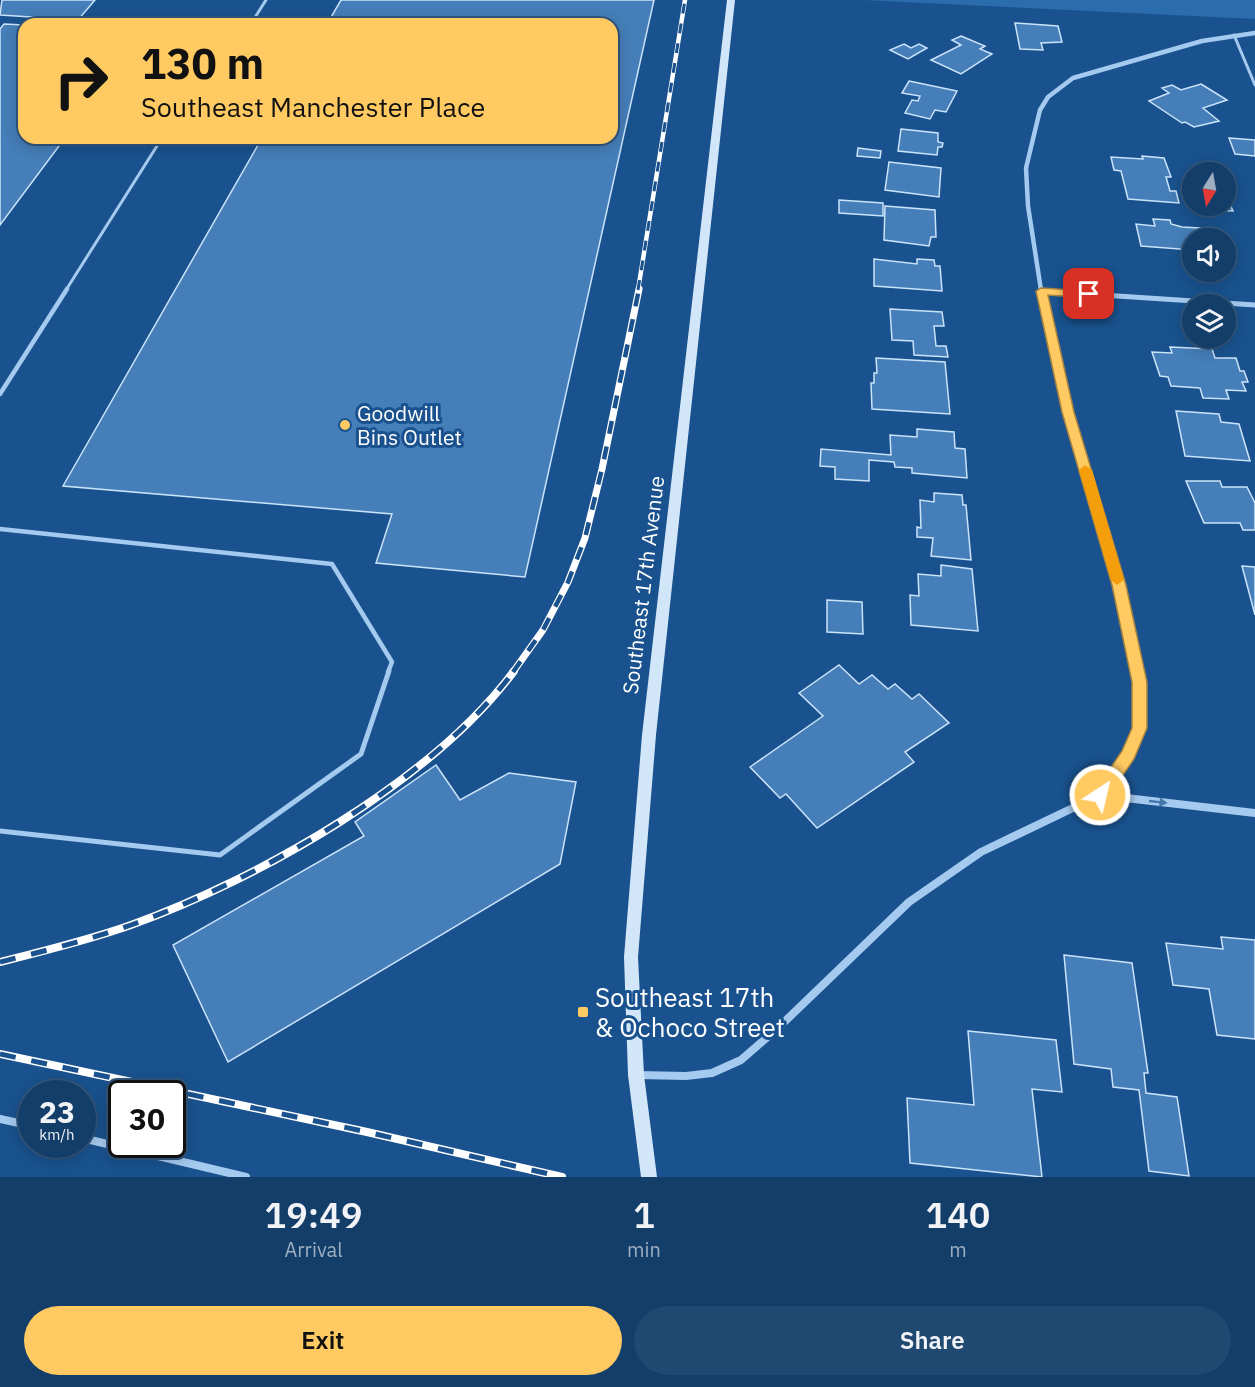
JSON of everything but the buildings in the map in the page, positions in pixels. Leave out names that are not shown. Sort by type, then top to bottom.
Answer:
[{"type":"main road","name":"Southeast 17th Avenue","points":[[649,1177],[636,1075],[631,957],[638,855],[649,735],[731,0]]},
{"type":"street","points":[[636,1075],[686,1076],[712,1072],[741,1060],[779,1028],[909,902],[981,852],[1100,795],[1128,755],[1139,728],[1140,682],[1119,585],[1068,412],[1041,291],[1028,206],[1026,168],[1040,110],[1048,97],[1073,78],[1202,40],[1255,33]]},
{"type":"street","points":[[1041,291],[1255,305]]},
{"type":"street","points":[[1100,795],[1255,813]]},
{"type":"street","points":[[0,1119],[18,1123]]},
{"type":"street","points":[[96,1141],[246,1177]]},
{"type":"lane","points":[[255,18],[266,0]]},
{"type":"lane","points":[[1234,34],[1255,85]]},
{"type":"lane","points":[[0,394],[158,144]]},
{"type":"lane","points":[[0,529],[332,564],[392,662],[362,754],[220,855],[0,831]]},
{"type":"shaded area","points":[[863,0],[1255,0],[1255,19]]},
{"type":"railway","points":[[638,290],[685,0]]},
{"type":"railway","points":[[513,672],[543,630],[568,582],[585,538],[602,469],[639,289]]},
{"type":"railway","points":[[0,962],[131,925],[181,905],[287,853],[340,822],[391,788],[438,751],[479,712],[514,671]]},
{"type":"railway","points":[[0,1054],[367,1132],[562,1177]]},
{"type":"slow traffic","points":[[1085,470],[1117,580]]},
{"type":"place","name":"Goodwill Bins Outlet","points":[[345,425]]},
{"type":"place","name":"Southeast 17th & Ochoco Street","points":[[583,1012]]},
{"type":"route","points":[[1089,294],[1041,291],[1068,412],[1119,585],[1140,682],[1139,728],[1128,755],[1100,795]]}]
